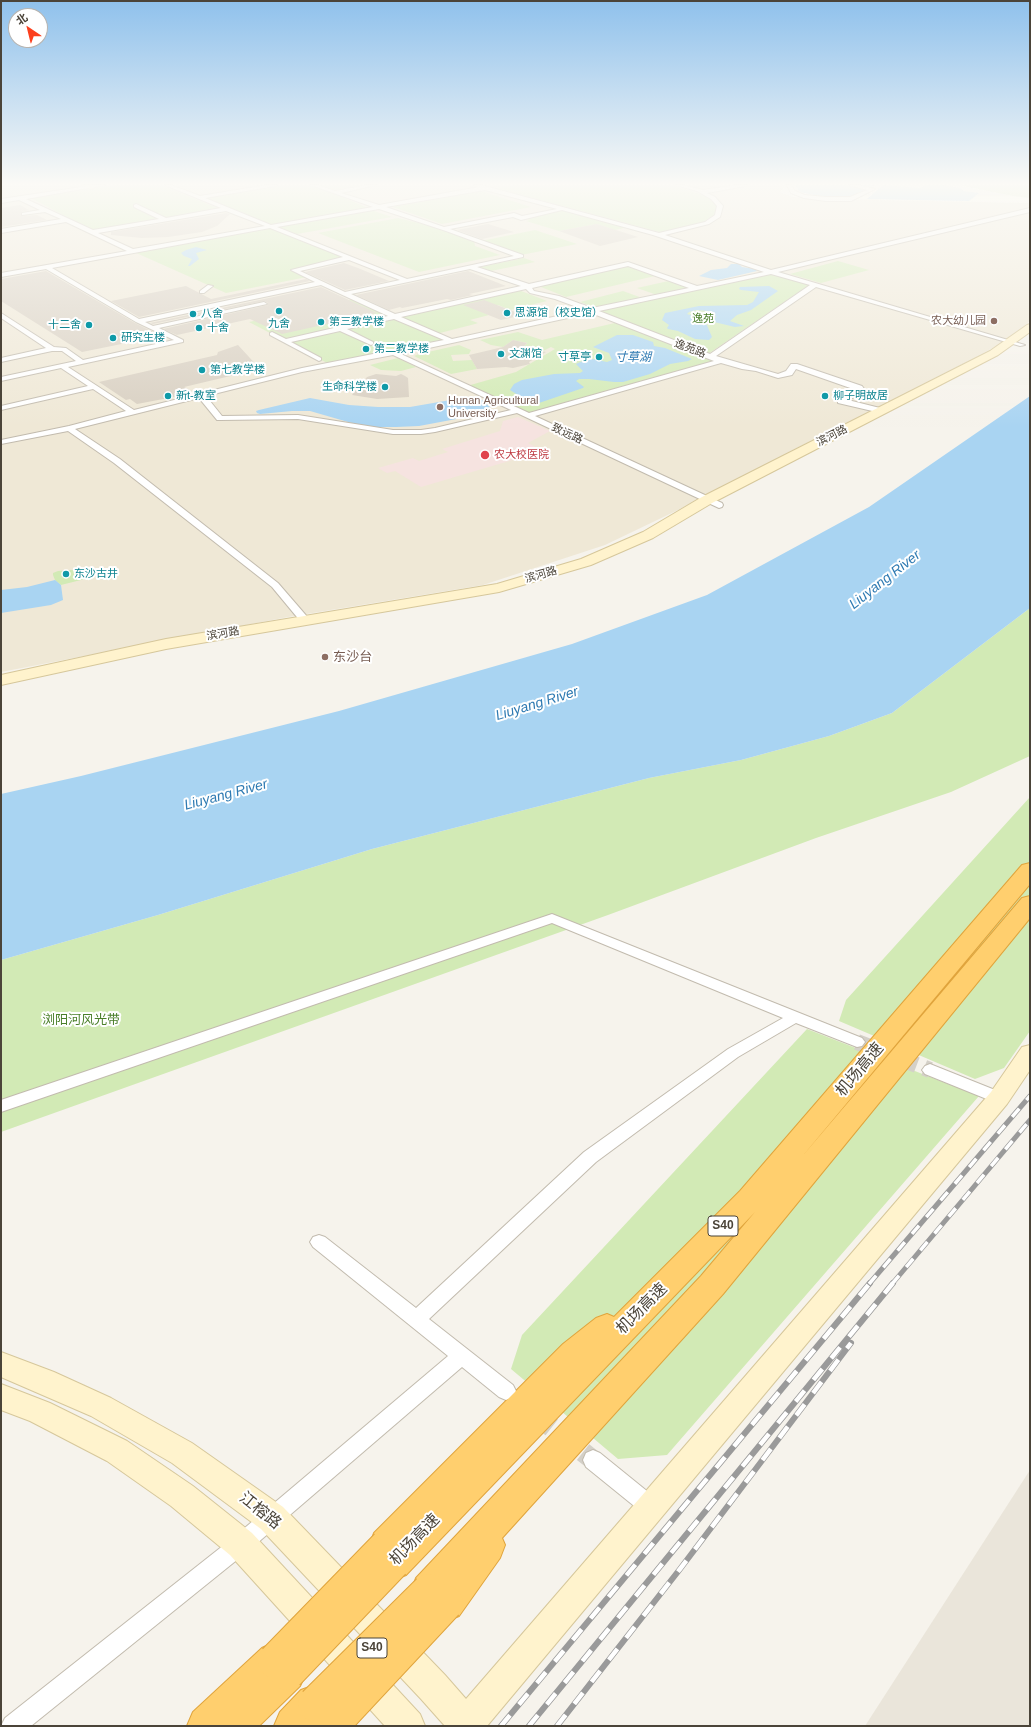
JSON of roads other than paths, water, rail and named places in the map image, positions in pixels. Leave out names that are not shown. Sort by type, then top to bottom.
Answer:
[{"type":"highway","name":"机场高速","points":[[231,1726],[281,1667],[390,1554],[574,1354],[676,1274],[750,1199],[1030,870]]},
{"type":"highway","name":"机场高速","points":[[319,1720],[438,1597],[544,1466],[712,1285],[1030,903]]},
{"type":"highway","points":[[207,1726],[281,1667]]},
{"type":"main road","name":"滨河路","points":[[1,680],[166,644],[499,588],[586,562],[648,535],[1007,356],[1020,342],[1030,327]]},
{"type":"main road","name":"滨河路","points":[[1,693],[156,658],[506,596],[598,568],[664,540],[712,502],[881,411],[994,353],[1020,342]]},
{"type":"main road","points":[[466,1726],[651,1506],[999,1098],[1030,1053]]},
{"type":"main road","name":"江榕路","points":[[1,1364],[44,1381],[114,1414],[182,1453],[272,1518],[433,1688],[466,1726]]},
{"type":"main road","points":[[1,1397],[40,1412],[117,1451],[182,1496],[240,1544],[408,1726]]},
{"type":"street","points":[[1,275],[54,266]]},
{"type":"street","points":[[314,266],[294,270],[344,294],[452,341]]},
{"type":"street","points":[[368,266],[405,280]]},
{"type":"street","points":[[344,294],[477,266]]},
{"type":"street","points":[[285,340],[336,327],[394,316],[621,266]]},
{"type":"street","points":[[633,266],[696,288]]},
{"type":"street","points":[[751,266],[815,285],[1020,342]]},
{"type":"street","points":[[1,442],[69,428],[302,370],[452,341],[798,266]]},
{"type":"street","points":[[1,379],[181,341],[138,321],[46,267]]},
{"type":"street","name":"逸苑路","points":[[471,267],[527,286],[532,292],[540,295],[557,297],[721,361]]},
{"type":"street","points":[[138,321],[321,283]]},
{"type":"street","points":[[710,357],[815,285]]},
{"type":"street","points":[[202,292],[210,286]]},
{"type":"street","points":[[319,292],[334,289]]},
{"type":"street","points":[[229,302],[243,308]]},
{"type":"street","points":[[152,328],[273,302]]},
{"type":"street","points":[[1,315],[52,349]]},
{"type":"street","points":[[336,327],[371,343]]},
{"type":"street","points":[[272,334],[319,359]]},
{"type":"street","points":[[1,360],[52,349],[64,349],[82,362]]},
{"type":"street","name":"致远路","points":[[394,353],[712,502]]},
{"type":"street","points":[[721,361],[742,367],[757,369],[778,376],[789,373],[794,366],[860,388],[861,390],[841,401],[881,411]]},
{"type":"street","name":"逸苑路","points":[[527,416],[721,361]]},
{"type":"street","points":[[62,366],[132,412]]},
{"type":"street","points":[[1,408],[94,387]]},
{"type":"street","points":[[201,395],[220,418],[298,417],[392,432],[421,432],[435,430],[518,411]]},
{"type":"street","points":[[69,428],[117,461],[275,585],[305,620]]},
{"type":"street","points":[[1,1106],[552,918],[857,1042]]},
{"type":"street","points":[[416,1320],[590,1157],[733,1053],[796,1018]]},
{"type":"street","points":[[930,1070],[999,1098]]},
{"type":"street","points":[[319,1242],[506,1391]]},
{"type":"street","points":[[13,1726],[272,1518],[462,1356]]},
{"type":"street","points":[[593,1460],[651,1506]]},
{"type":"water","points":[[729,266],[741,266],[755,269],[757,271],[718,280],[699,276],[711,270],[727,268]]},
{"type":"water","points":[[769,286],[778,291],[751,310],[737,315],[730,321],[744,326],[735,327],[714,322],[706,323],[712,337],[709,340],[695,339],[678,331],[668,329],[667,328],[669,325],[662,320],[665,313],[699,306],[747,305],[753,302],[759,292],[741,290],[739,289],[740,287]],"holes":[[[696,310],[709,311],[709,314],[717,317],[710,319],[687,314]]]},
{"type":"water","name":"寸草湖","points":[[617,335],[633,335],[653,342],[654,346],[665,348],[692,359],[670,364],[650,374],[623,382],[579,379],[576,381],[584,387],[583,388],[539,403],[519,398],[518,395],[510,390],[514,384],[522,380],[554,374],[580,373],[583,371],[576,364],[585,360],[593,359],[607,362],[612,360],[609,353],[593,347]]},
{"type":"water","name":"Liuyang River","points":[[1030,396],[1030,608],[892,713],[829,736],[741,760],[649,778],[372,849],[158,915],[1,960],[1,794],[81,776],[339,711],[572,644],[707,595],[869,507]]},
{"type":"water","points":[[310,398],[349,405],[410,407],[462,398],[475,398],[482,400],[490,407],[467,417],[419,426],[396,427],[371,427],[310,411],[260,414],[256,411]]},
{"type":"water","points":[[55,580],[61,585],[63,600],[51,605],[1,613],[1,590],[27,587]]},
{"type":"tunnel","points":[[857,1042],[930,1070]]},
{"type":"tunnel","points":[[536,1415],[593,1460]]},
{"type":"railway","points":[[869,1284],[1030,1096]]},
{"type":"railway","points":[[892,1284],[1030,1120]]},
{"type":"railway","points":[[501,1726],[870,1283]]},
{"type":"railway","points":[[529,1726],[893,1283]]},
{"type":"railway","points":[[557,1726],[680,1569],[851,1343]]},
{"type":"place","name":"九舍","points":[[279,311]]},
{"type":"place","name":"思源馆（校史馆）","points":[[507,313]]},
{"type":"place","name":"八舍","points":[[193,314]]},
{"type":"place","name":"农大幼儿园","points":[[994,321]]},
{"type":"place","name":"第三教学楼","points":[[321,322]]},
{"type":"place","name":"十二舍","points":[[89,325]]},
{"type":"place","name":"十舍","points":[[199,328]]},
{"type":"place","name":"研究生楼","points":[[113,338]]},
{"type":"place","name":"第二教学楼","points":[[366,349]]},
{"type":"place","name":"文渊馆","points":[[501,354]]},
{"type":"place","name":"寸草亭","points":[[599,357]]},
{"type":"place","name":"第七教学楼","points":[[202,370]]},
{"type":"place","name":"生命科学楼","points":[[385,387]]},
{"type":"place","name":"新t-教室","points":[[168,396]]},
{"type":"place","name":"柳子明故居","points":[[825,396]]},
{"type":"place","name":"Hunan Agricultural University","points":[[440,407]]},
{"type":"place","name":"农大校医院","points":[[485,455]]},
{"type":"place","name":"东沙古井","points":[[66,574]]},
{"type":"place","name":"东沙台","points":[[325,657]]},
{"type":"park label","name":"逸苑","points":[[703,319]]},
{"type":"park label","name":"浏阳河风光带","points":[[81,1020]]}]
